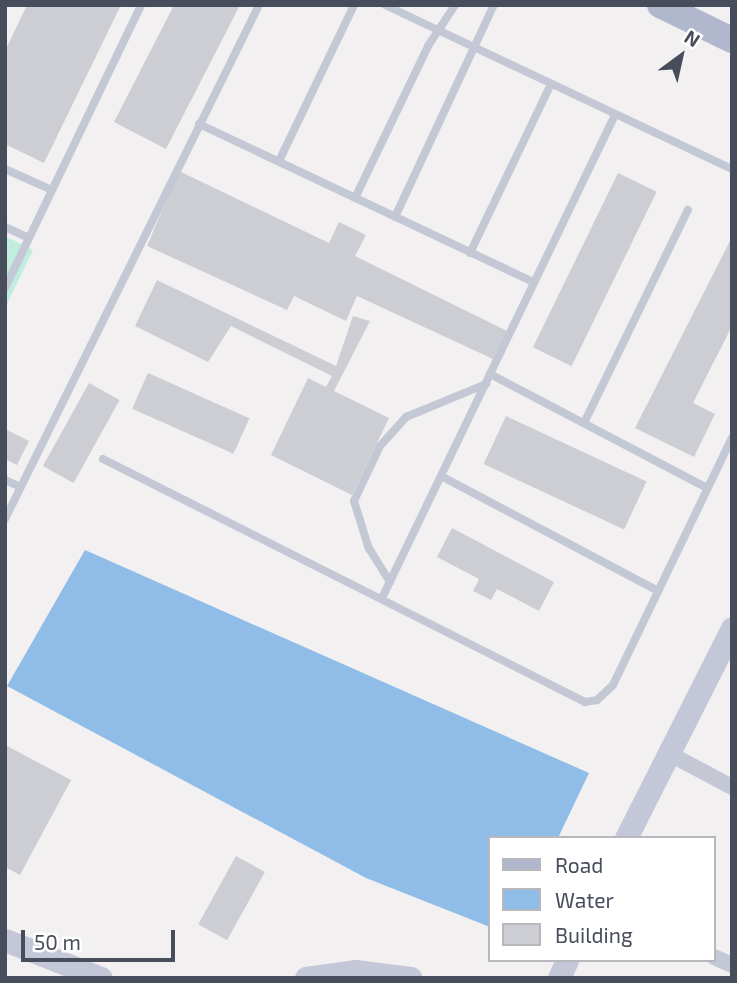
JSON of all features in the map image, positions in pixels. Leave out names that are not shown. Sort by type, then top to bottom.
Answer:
[{"type":"main road","points":[[660,5],[732,40]]},
{"type":"main road","points":[[627,836],[732,628]]},
{"type":"main road","points":[[5,940],[73,974],[101,978]]},
{"type":"main road","points":[[559,978],[566,962]]},
{"type":"main road","points":[[306,978],[397,976]]},
{"type":"street","points":[[668,753],[732,787]]},
{"type":"street","points":[[716,958],[732,965]]},
{"type":"lane","points":[[5,288],[141,5]]},
{"type":"lane","points":[[5,519],[259,5]]},
{"type":"lane","points":[[279,161],[354,5]]},
{"type":"lane","points":[[385,5],[614,117],[732,169]]},
{"type":"lane","points":[[355,198],[428,46],[442,31],[455,5]]},
{"type":"lane","points":[[396,217],[494,5]]},
{"type":"lane","points":[[470,253],[551,84]]},
{"type":"lane","points":[[382,598],[614,117]]},
{"type":"lane","points":[[199,124],[534,282]]},
{"type":"lane","points":[[5,169],[52,190]]},
{"type":"lane","points":[[585,421],[688,210]]},
{"type":"lane","points":[[5,227],[29,238]]},
{"type":"lane","points":[[490,374],[585,421],[708,488]]},
{"type":"lane","points":[[390,582],[369,549],[354,501],[380,446],[405,417],[486,384]]},
{"type":"lane","points":[[103,459],[585,702],[597,700],[613,685],[732,438]]},
{"type":"lane","points":[[441,476],[658,591]]},
{"type":"lane","points":[[5,480],[21,487]]},
{"type":"green space","points":[[5,236],[33,250],[5,308]]},
{"type":"water","points":[[85,550],[589,773],[559,836],[489,836],[489,927],[366,878],[7,686]]},
{"type":"building","points":[[27,5],[121,5],[44,163],[5,144],[5,51]]},
{"type":"building","points":[[174,5],[240,5],[166,149],[114,122]]},
{"type":"building","points":[[179,171],[329,243],[339,222],[366,235],[355,256],[507,331],[493,359],[357,296],[346,321],[294,296],[287,310],[147,246]]},
{"type":"building","points":[[618,173],[657,192],[572,366],[533,347]]},
{"type":"building","points":[[732,237],[732,326],[693,403],[715,414],[694,457],[635,428]]},
{"type":"building","points":[[157,280],[336,366],[353,316],[370,321],[334,391],[389,418],[352,495],[271,455],[308,378],[326,387],[332,376],[231,326],[208,362],[135,326]]},
{"type":"building","points":[[148,373],[249,418],[234,454],[132,409]]},
{"type":"building","points":[[89,383],[120,400],[74,483],[43,466]]},
{"type":"building","points":[[506,416],[646,482],[624,530],[484,464]]},
{"type":"building","points":[[5,429],[29,441],[17,465],[5,459]]},
{"type":"building","points":[[452,528],[554,582],[539,611],[497,589],[491,600],[473,591],[479,579],[437,557]]},
{"type":"building","points":[[5,745],[71,780],[20,875],[5,867]]},
{"type":"building","points":[[236,856],[265,872],[227,940],[198,924]]}]
